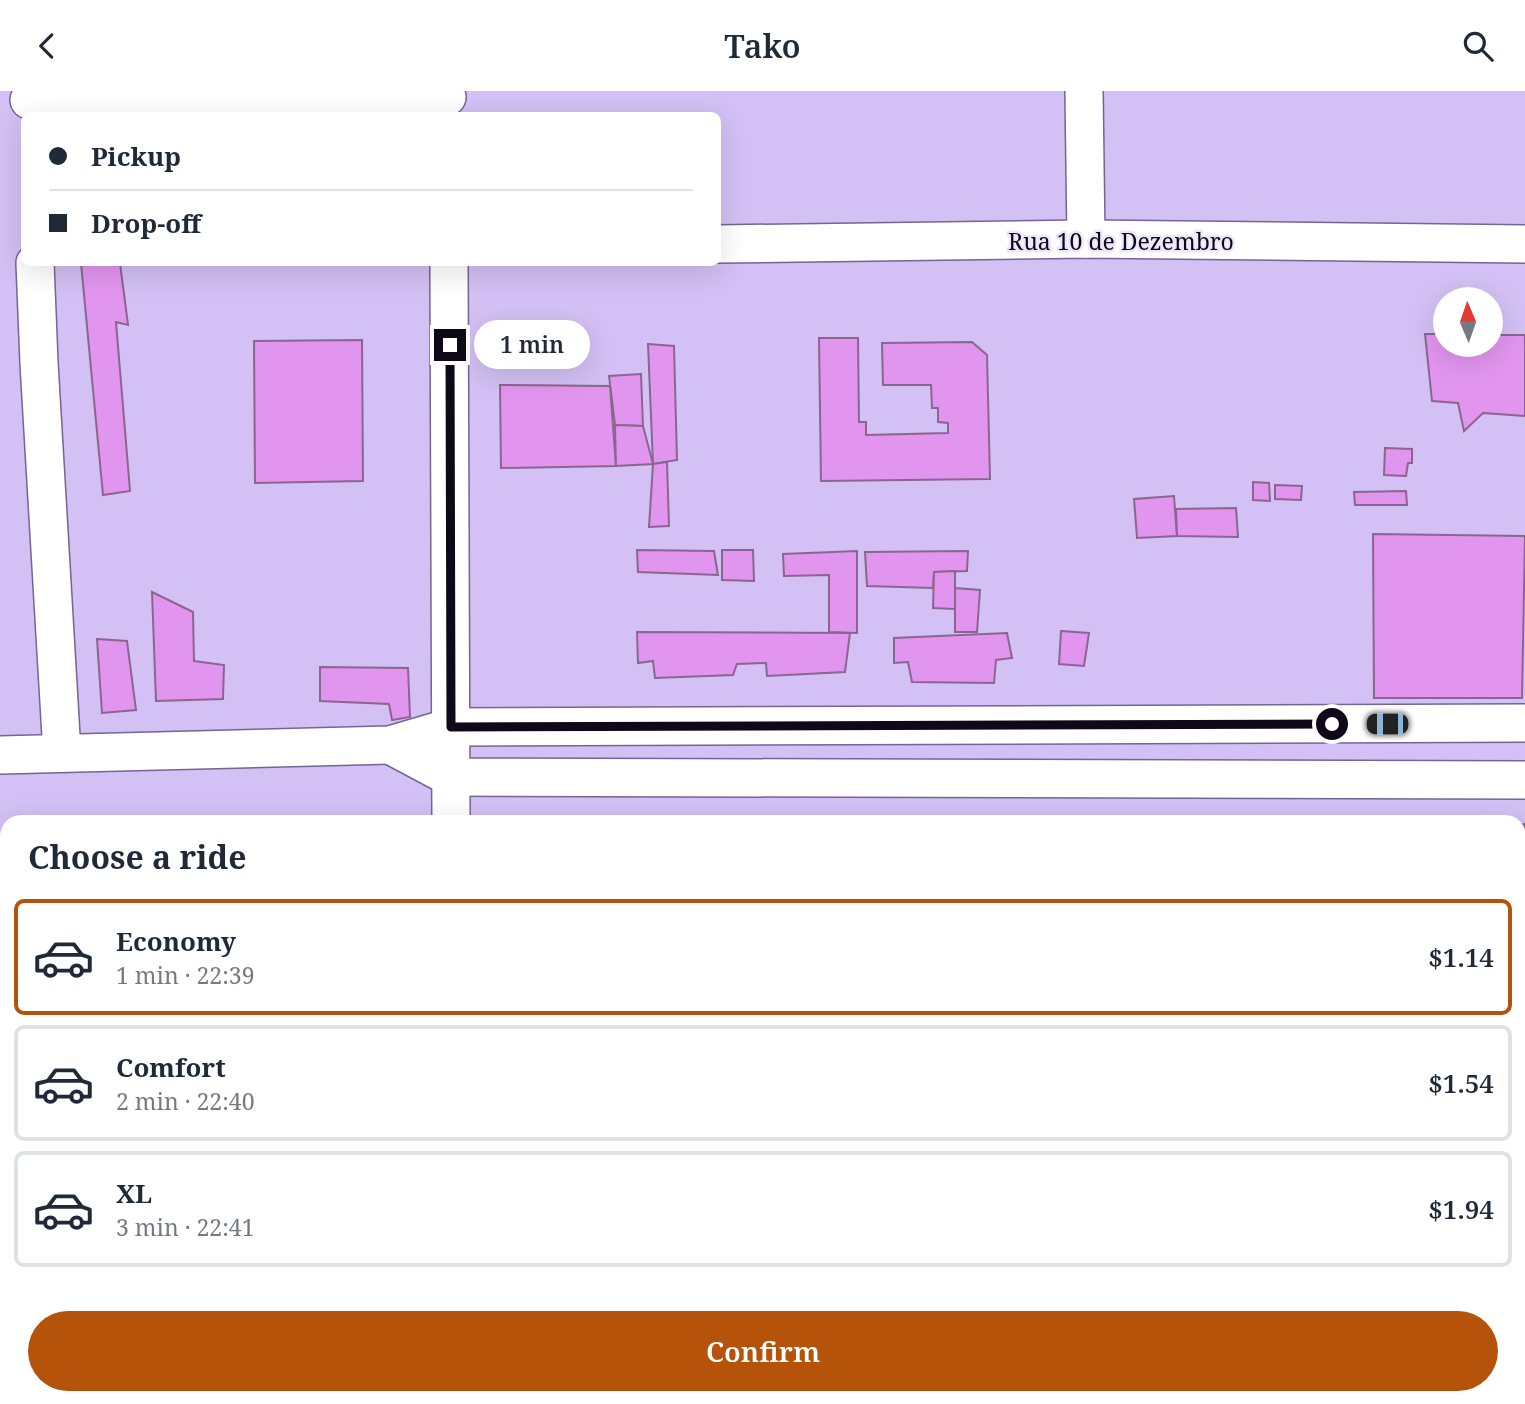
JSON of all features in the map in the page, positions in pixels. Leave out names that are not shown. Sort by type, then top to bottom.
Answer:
[{"type":"street","points":[[1084,91],[1086,239]]},
{"type":"street","points":[[29,102],[447,101]]},
{"type":"street","name":"Rua 10 de Dezembro","points":[[721,244],[1086,239],[1525,244]]},
{"type":"street","points":[[35,266],[62,753]]},
{"type":"street","points":[[449,266],[451,815]]},
{"type":"street","points":[[0,755],[390,745],[451,727],[1525,723]]},
{"type":"street","points":[[390,745],[450,777],[1525,780]]},
{"type":"building","points":[[81,266],[120,266],[128,325],[116,322],[130,491],[103,495]]},
{"type":"building","points":[[1425,334],[1433,334],[1433,357],[1503,357],[1503,335],[1525,335],[1525,416],[1483,413],[1464,431],[1458,403],[1432,401]]},
{"type":"building","points":[[819,338],[858,338],[859,422],[866,422],[866,435],[948,433],[948,423],[938,422],[938,408],[932,408],[931,385],[883,385],[882,343],[972,342],[987,355],[990,479],[821,481]]},
{"type":"building","points":[[362,340],[363,481],[255,483],[254,341]]},
{"type":"building","points":[[648,344],[674,346],[677,460],[653,464]]},
{"type":"building","points":[[641,374],[643,426],[615,425],[609,376]]},
{"type":"building","points":[[500,385],[610,386],[616,466],[501,468]]},
{"type":"building","points":[[615,425],[643,426],[653,464],[616,466]]},
{"type":"building","points":[[1385,448],[1412,449],[1412,463],[1408,463],[1406,476],[1384,475]]},
{"type":"building","points":[[667,462],[669,526],[649,527],[653,464]]},
{"type":"building","points":[[1253,482],[1269,483],[1270,501],[1253,500]]},
{"type":"building","points":[[1275,485],[1302,486],[1301,500],[1275,499]]},
{"type":"building","points":[[1406,491],[1407,505],[1355,505],[1354,492]]},
{"type":"building","points":[[1174,496],[1177,536],[1137,538],[1134,499]]},
{"type":"building","points":[[1236,508],[1238,537],[1177,536],[1176,509]]},
{"type":"building","points":[[1373,534],[1525,536],[1522,698],[1374,698]]},
{"type":"building","points":[[637,550],[714,551],[718,575],[638,572]]},
{"type":"building","points":[[722,550],[753,550],[754,581],[722,580]]},
{"type":"building","points":[[857,551],[857,633],[829,632],[829,575],[784,576],[783,554]]},
{"type":"building","points":[[968,551],[967,571],[934,572],[933,588],[867,586],[865,552]]},
{"type":"building","points":[[955,571],[955,609],[933,608],[934,572]]},
{"type":"building","points":[[955,588],[980,590],[977,632],[955,632]]},
{"type":"building","points":[[152,592],[193,612],[194,661],[224,665],[223,699],[156,701]]},
{"type":"building","points":[[1061,631],[1089,633],[1084,666],[1059,664]]},
{"type":"building","points":[[637,632],[850,633],[845,672],[767,676],[766,663],[737,664],[733,675],[655,678],[653,661],[638,663]]},
{"type":"building","points":[[1007,633],[1012,658],[996,660],[994,683],[912,682],[908,662],[894,663],[894,638]]},
{"type":"building","points":[[97,639],[127,641],[136,710],[102,713]]},
{"type":"building","points":[[320,667],[408,668],[410,717],[392,720],[389,704],[320,701]]},
{"type":"route","points":[[450,345],[451,727],[1332,724]]}]
